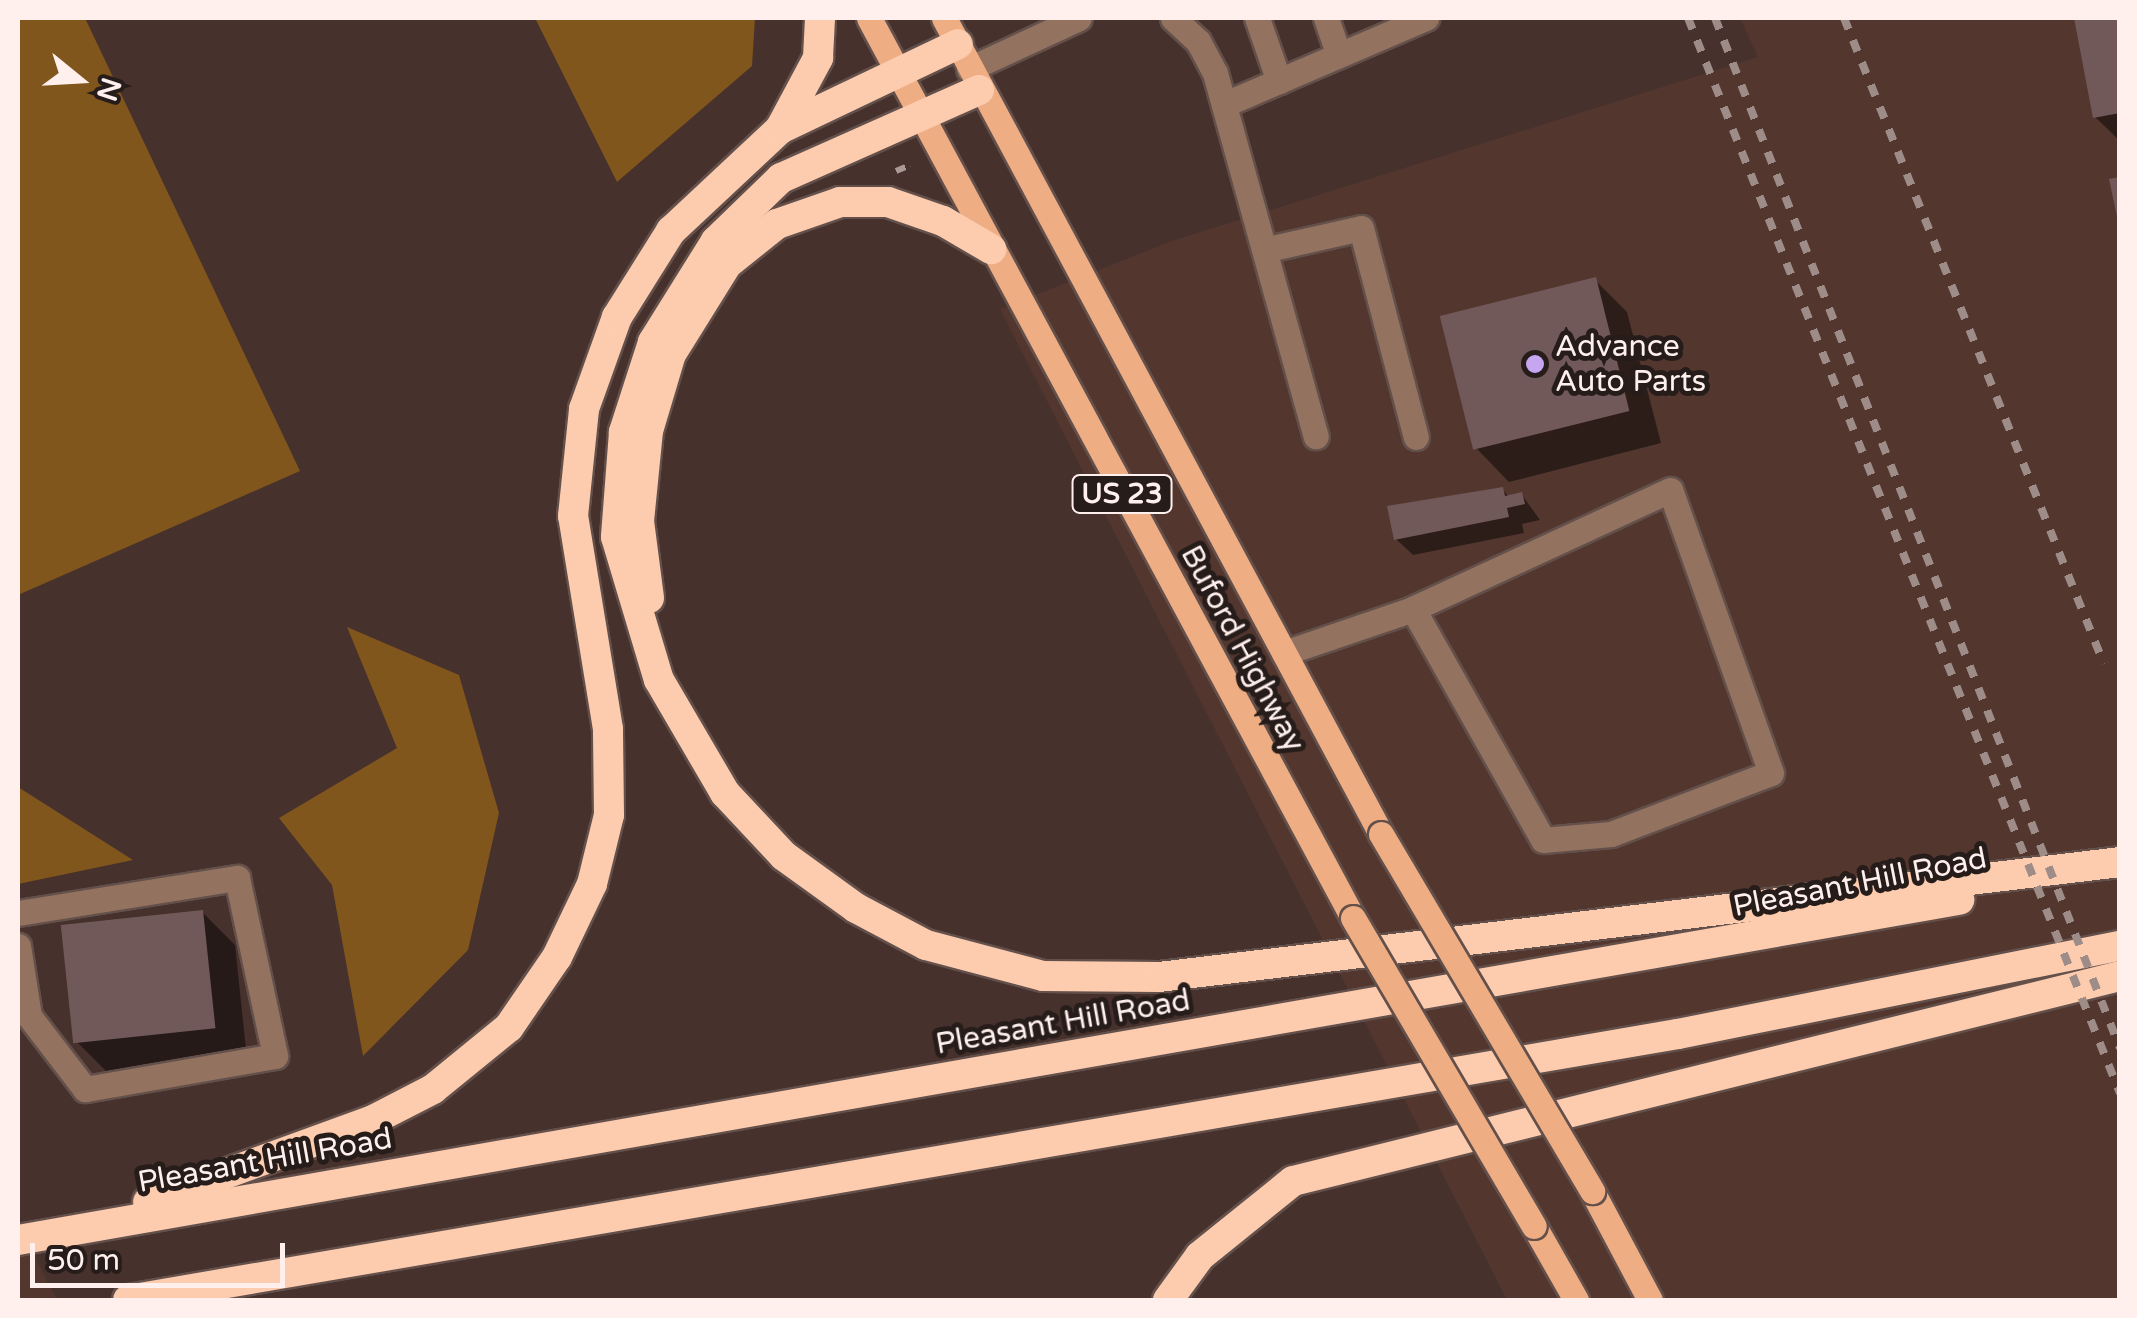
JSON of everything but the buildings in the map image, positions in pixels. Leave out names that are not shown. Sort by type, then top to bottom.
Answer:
[{"type":"highway","points":[[780,129],[818,58],[820,18]]},
{"type":"highway","points":[[77,1229],[373,1120],[433,1089],[509,1028],[557,957],[592,884],[608,815],[608,729],[573,516],[584,408],[617,317],[671,231],[780,129],[896,71],[962,55]]},
{"type":"highway","points":[[962,55],[920,120],[781,178],[716,241],[653,342],[624,432],[616,537],[659,680],[725,793],[784,856],[856,908],[926,945],[1043,976],[1159,977],[2120,866]]},
{"type":"highway","points":[[659,680],[640,521],[648,431],[671,354],[727,264],[777,224],[840,202],[888,202],[943,221],[991,249]]},
{"type":"highway","name":"Pleasant Hill Road","points":[[18,1240],[1691,951],[2120,866]]},
{"type":"highway","points":[[128,1300],[1619,1045],[2120,946]]},
{"type":"highway","points":[[1168,1300],[1200,1256],[1294,1181],[2120,976]]},
{"type":"main road","name":"Buford Highway","points":[[869,18],[920,120],[1323,868],[1576,1300]]},
{"type":"main road","name":"Buford Highway","points":[[962,55],[1382,834],[1592,1191],[1650,1300]]},
{"type":"lane","points":[[962,55],[1079,18]]},
{"type":"lane","points":[[1173,18],[1198,40],[1225,104],[1268,249],[1316,436]]},
{"type":"lane","points":[[1257,18],[1279,81]]},
{"type":"lane","points":[[1326,18],[1339,55]]},
{"type":"lane","points":[[1225,104],[1339,55],[1378,27],[1420,19]]},
{"type":"lane","points":[[1268,249],[1361,228],[1416,438]]},
{"type":"lane","points":[[1284,653],[1413,609],[1670,490],[1771,773],[1611,834],[1543,840],[1413,609]]},
{"type":"lane","points":[[18,913],[237,878],[275,1056],[86,1090],[23,1016],[18,946]]},
{"type":"path","points":[[895,172],[910,165]]},
{"type":"shaded area","points":[[18,18],[85,18],[300,471],[18,595]]},
{"type":"shaded area","points":[[535,18],[755,18],[752,66],[617,182]]},
{"type":"shaded area","points":[[1740,18],[2119,18],[2119,1300],[1507,1300],[1000,309],[1172,241],[1758,57]]},
{"type":"shaded area","points":[[347,627],[459,675],[499,813],[468,950],[363,1056],[332,885],[279,818],[397,748]]},
{"type":"shaded area","points":[[18,787],[133,860],[18,884]]},
{"type":"shaded area","points":[[18,1224],[49,1285],[57,1300],[18,1300]]},
{"type":"railway","points":[[1688,18],[2120,1093]]},
{"type":"railway","points":[[1715,18],[2120,1048]]},
{"type":"railway","points":[[1844,18],[2104,664]]},
{"type":"place","name":"Advance Auto Parts","points":[[1535,364]]}]
